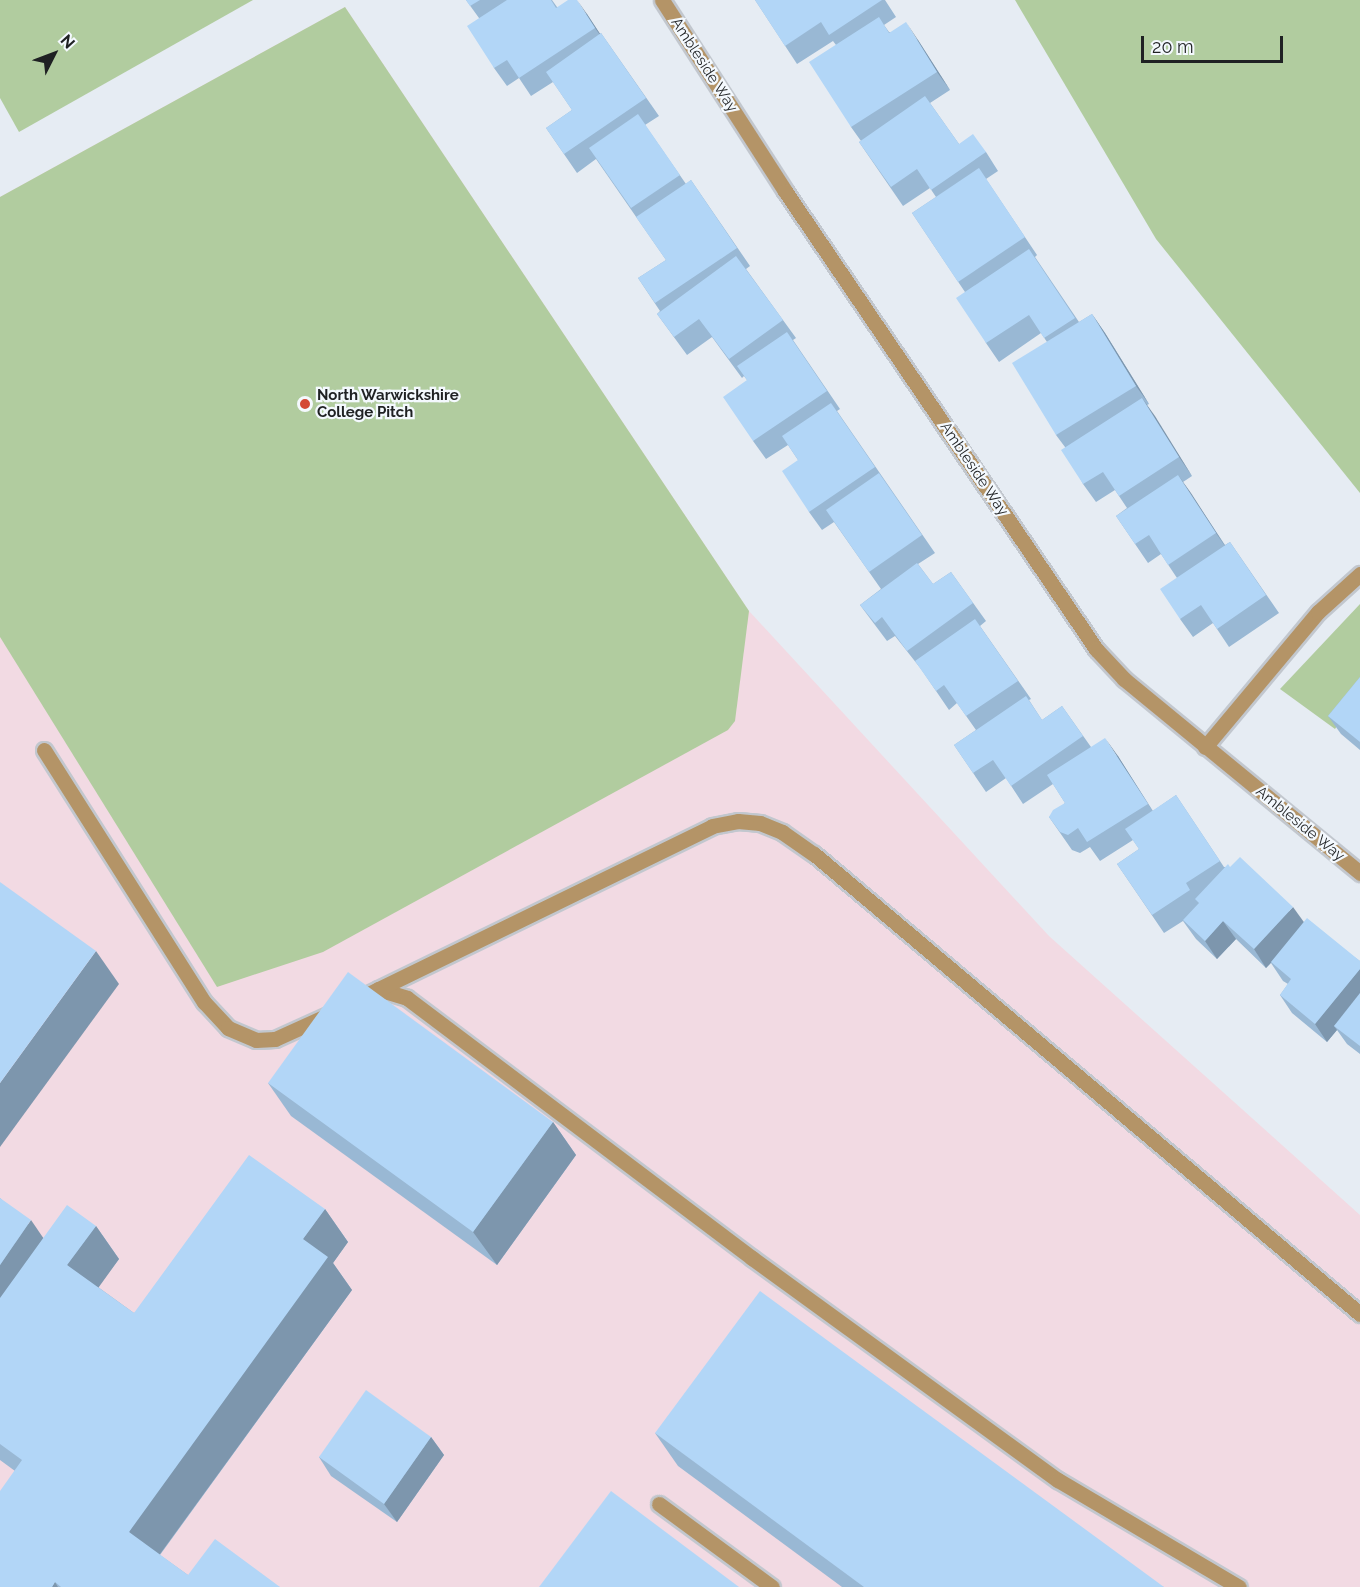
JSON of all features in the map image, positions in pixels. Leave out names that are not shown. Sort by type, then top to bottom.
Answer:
[{"type":"street","name":"Ambleside Way","points":[[662,0],[785,191],[1096,649],[1124,679],[1360,873]]},
{"type":"street","points":[[1205,747],[1318,612],[1360,574]]},
{"type":"street","points":[[44,750],[204,1002],[228,1028],[256,1040],[275,1039],[294,1032],[712,826],[738,821],[760,823],[782,832],[814,854],[1360,1314]]},
{"type":"street","points":[[378,989],[408,998],[752,1258],[1058,1480],[1239,1587]]},
{"type":"street","points":[[659,1504],[772,1587]]},
{"type":"shaded area","points":[[345,7],[749,611],[1049,936],[1360,1215],[1360,1587],[0,1587],[0,197]]},
{"type":"green space","points":[[0,0],[253,0],[19,132],[0,98]]},
{"type":"green space","points":[[1015,0],[1360,0],[1360,493],[1156,239]]},
{"type":"green space","name":"North Warwickshire College Pitch","points":[[345,7],[749,611],[735,721],[728,730],[323,952],[217,987],[0,637],[0,197]]},
{"type":"green space","points":[[1360,604],[1360,694],[1335,729],[1280,689]]},
{"type":"building","points":[[466,0],[480,0],[470,6]]},
{"type":"building","points":[[507,0],[551,0],[556,8],[568,0],[577,0],[595,28],[519,78],[507,60],[494,68],[467,26]]},
{"type":"building","points":[[755,0],[882,0],[829,35],[821,22],[785,46]]},
{"type":"building","points":[[879,17],[889,33],[906,22],[937,72],[851,127],[809,62]]},
{"type":"building","points":[[601,33],[646,98],[564,154],[546,128],[572,110],[546,72]]},
{"type":"building","points":[[925,96],[959,144],[973,134],[986,152],[931,190],[917,169],[891,187],[859,142]]},
{"type":"building","points":[[638,114],[680,175],[631,208],[589,148]]},
{"type":"building","points":[[979,168],[1025,237],[958,282],[912,213]]},
{"type":"building","points":[[691,180],[737,248],[655,303],[638,278],[666,260],[636,217]]},
{"type":"building","points":[[1029,249],[1075,318],[1044,338],[1029,315],[986,343],[956,298]]},
{"type":"building","points":[[736,256],[783,320],[729,359],[699,319],[674,337],[657,314]]},
{"type":"building","points":[[1092,314],[1136,386],[1056,435],[1012,363]]},
{"type":"building","points":[[787,332],[827,391],[753,441],[723,397],[747,380],[737,366]]},
{"type":"building","points":[[1142,398],[1179,457],[1119,496],[1103,472],[1083,484],[1061,450]]},
{"type":"building","points":[[831,403],[875,467],[809,512],[782,471],[798,460],[782,436]]},
{"type":"building","points":[[879,473],[922,535],[869,572],[826,510]]},
{"type":"building","points":[[1178,475],[1216,533],[1168,565],[1149,535],[1135,544],[1116,516]]},
{"type":"building","points":[[1230,542],[1266,595],[1217,629],[1201,605],[1180,619],[1160,589]]},
{"type":"building","points":[[917,563],[933,584],[951,572],[973,603],[907,651],[882,617],[875,623],[860,605]]},
{"type":"building","points":[[975,619],[1018,681],[966,716],[944,685],[936,691],[915,661]]},
{"type":"building","points":[[1360,677],[1360,742],[1328,716]]},
{"type":"building","points":[[1026,696],[1042,720],[1062,706],[1083,736],[1011,786],[993,760],[973,773],[954,745]]},
{"type":"building","points":[[1105,738],[1148,804],[1087,842],[1078,828],[1068,835],[1060,832],[1049,817],[1053,810],[1065,803],[1047,775]]},
{"type":"building","points":[[1176,795],[1220,861],[1186,883],[1190,890],[1152,915],[1117,864],[1139,849],[1125,829]]},
{"type":"building","points":[[1240,857],[1293,907],[1254,949],[1223,921],[1205,941],[1183,920],[1199,903],[1195,899],[1228,864],[1230,867]]},
{"type":"building","points":[[0,882],[96,951],[0,1083]]},
{"type":"building","points":[[1307,918],[1360,961],[1360,969],[1315,1024],[1280,995],[1291,979],[1271,962]]},
{"type":"building","points":[[348,972],[553,1122],[473,1232],[268,1083]]},
{"type":"building","points":[[1360,993],[1360,1046],[1334,1026]]},
{"type":"building","points":[[249,1155],[325,1209],[303,1239],[328,1257],[129,1532],[188,1575],[215,1539],[280,1587],[61,1587],[55,1582],[52,1587],[0,1587],[0,1491],[22,1460],[0,1444],[0,1298],[67,1205],[96,1226],[67,1265],[134,1313]]},
{"type":"building","points":[[0,1198],[31,1220],[0,1265]]},
{"type":"building","points":[[760,1291],[1164,1587],[864,1587],[655,1433]]},
{"type":"building","points":[[366,1390],[431,1437],[384,1504],[319,1457]]},
{"type":"building","points":[[611,1491],[739,1587],[539,1587]]},
{"type":"place","name":"North Warwickshire College Pitch","points":[[305,404]]}]
